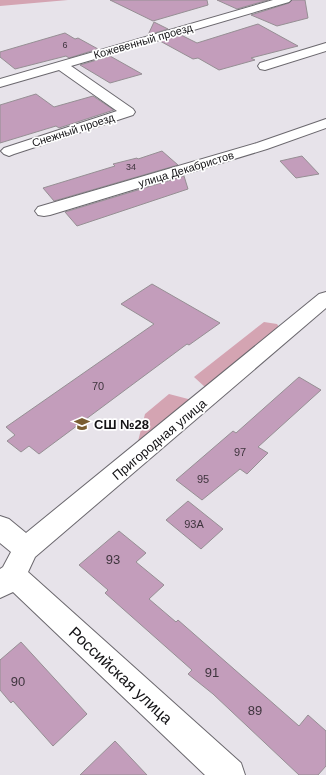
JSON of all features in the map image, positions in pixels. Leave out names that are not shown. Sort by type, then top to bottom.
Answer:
[{"type":"street","name":"Кожевенный проезд","points":[[0,83],[285,0]]},
{"type":"street","points":[[265,66],[326,46]]},
{"type":"street","name":"Снежный проезд","points":[[10,151],[128,112],[61,65]]},
{"type":"street","name":"улица Декабристов","points":[[44,211],[262,146],[324,125]]},
{"type":"street","name":"Пригородная улица","points":[[6,580],[26,550],[326,298]]},
{"type":"street","points":[[0,527],[26,550]]},
{"type":"street","name":"Российская улица","points":[[6,580],[229,775]]},
{"type":"shaded area","points":[[0,0],[68,0],[0,6]]},
{"type":"shaded area","points":[[264,322],[277,324],[279,327],[206,388],[194,377]]},
{"type":"shaded area","points":[[169,394],[192,400],[136,449],[145,414]]},
{"type":"building","points":[[110,0],[207,0],[208,5],[153,21]]},
{"type":"building","points":[[217,0],[268,0],[237,9]]},
{"type":"building","points":[[292,0],[305,0],[308,18],[277,26],[251,15],[289,3]]},
{"type":"building","points":[[154,22],[168,29],[148,35]]},
{"type":"building","points":[[258,24],[298,46],[251,58],[255,60],[219,70],[198,58],[193,59],[160,41],[181,35],[197,43]]},
{"type":"building","points":[[65,33],[98,49],[69,58],[66,56],[15,69],[0,57],[0,52]]},
{"type":"building","points":[[110,56],[142,74],[110,83],[80,65]]},
{"type":"building","points":[[36,94],[54,107],[93,96],[114,110],[59,128],[56,126],[0,143],[0,105]]},
{"type":"building","points":[[162,151],[178,165],[54,201],[43,188],[115,166],[113,164],[138,159]]},
{"type":"building","points":[[302,156],[319,174],[296,178],[280,161]]},
{"type":"building","points":[[184,176],[188,189],[77,226],[65,212]]},
{"type":"building","points":[[152,284],[220,323],[189,345],[187,344],[39,454],[29,446],[21,452],[7,441],[15,435],[6,427],[154,324],[121,304]]},
{"type":"building","points":[[299,377],[321,390],[258,447],[268,453],[247,474],[240,469],[202,500],[176,480],[233,431],[236,433]]},
{"type":"building","points":[[188,501],[223,529],[201,549],[166,520]]},
{"type":"building","points":[[119,531],[146,553],[136,562],[164,585],[149,599],[176,622],[178,620],[299,726],[308,715],[326,731],[326,766],[318,775],[299,775],[213,694],[188,674],[192,670],[105,593],[108,590],[79,565]]},
{"type":"building","points":[[21,642],[87,714],[53,746],[13,701],[11,703],[0,690],[0,660]]},
{"type":"building","points":[[115,741],[147,775],[80,775]]},
{"type":"place","name":"СШ №28","points":[[82,424]]}]
